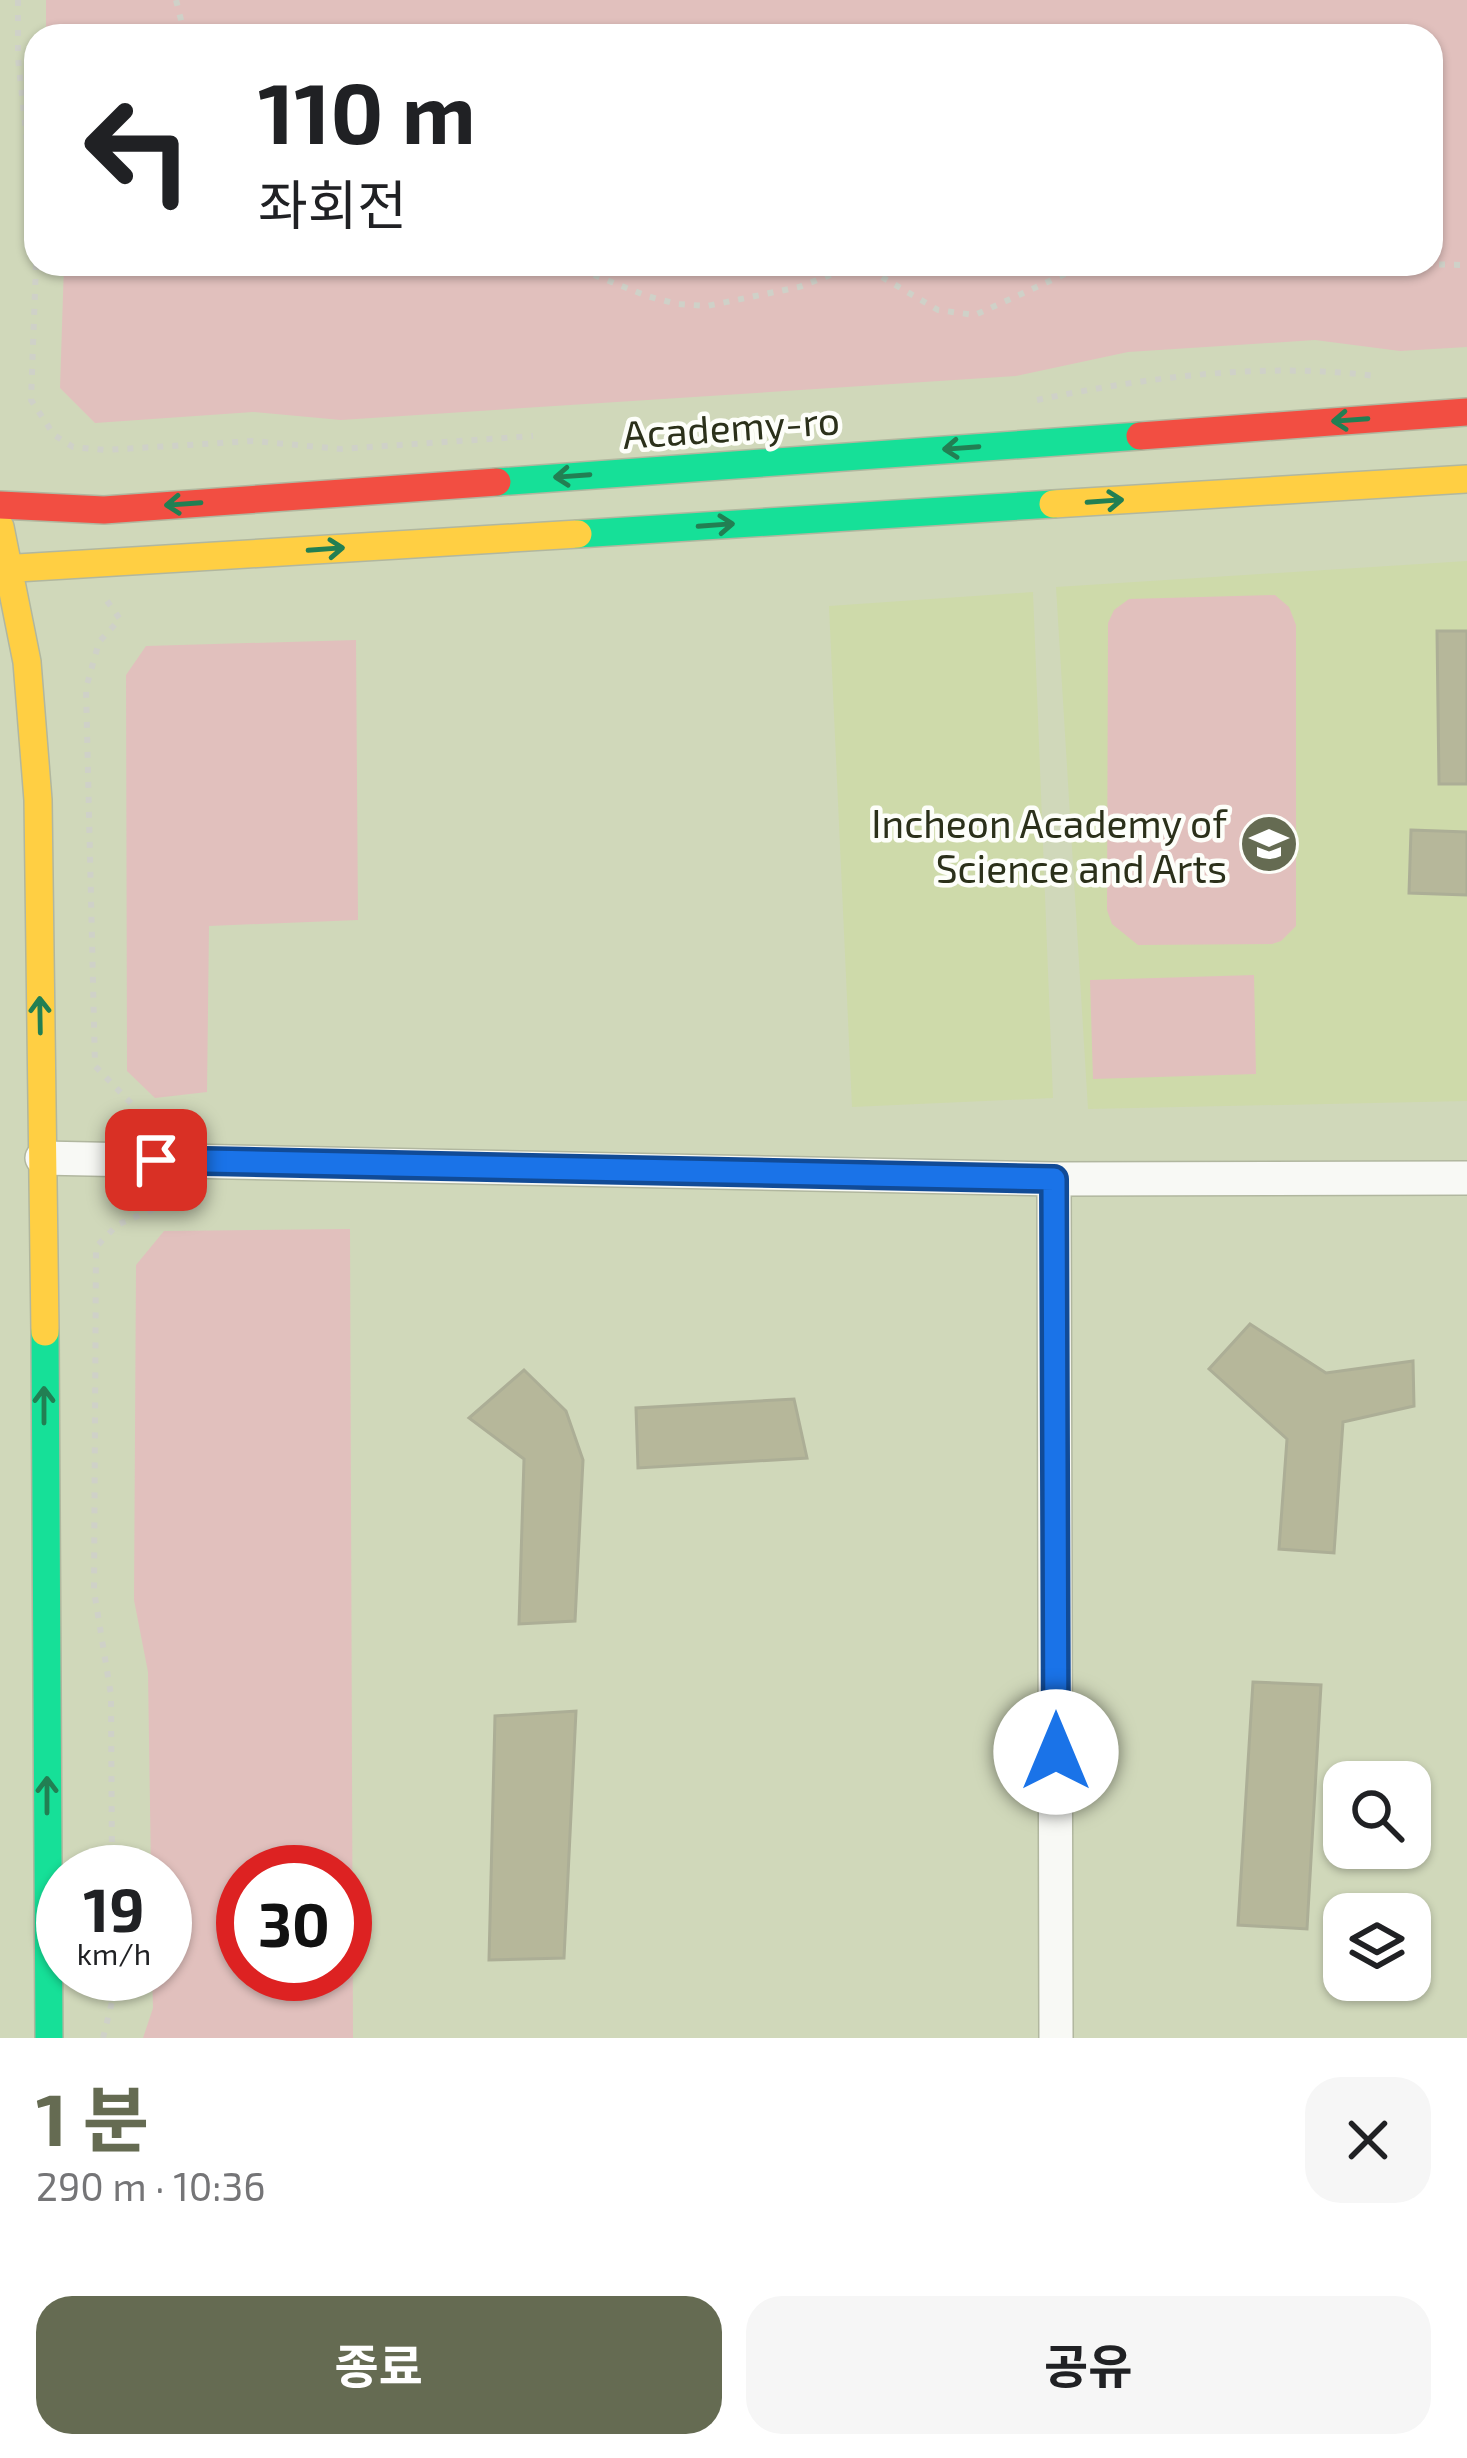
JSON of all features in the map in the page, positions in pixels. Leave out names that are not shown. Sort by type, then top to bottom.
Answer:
[{"type":"main road","name":"Academy-ro","points":[[0,506],[104,510],[1467,412]]},
{"type":"main road","points":[[6,568],[1467,479]]},
{"type":"main road","points":[[0,527],[34,734],[49,2038]]},
{"type":"main road","points":[[10,774],[36,812]]},
{"type":"street","points":[[42,1158],[1054,1179],[1467,1178]]},
{"type":"street","points":[[1054,1179],[1056,2038]]},
{"type":"path","points":[[18,0],[24,108]]},
{"type":"path","points":[[36,276],[32,400],[53,435],[73,447],[105,450],[253,441],[340,449],[551,435]]},
{"type":"path","points":[[596,276],[647,296],[707,306],[799,287],[828,276]]},
{"type":"path","points":[[880,276],[938,310],[975,315],[1061,276]]},
{"type":"path","points":[[1020,404],[1132,380],[1314,368],[1378,376]]},
{"type":"path","points":[[120,619],[99,642],[86,688],[95,1066],[157,1130]]},
{"type":"path","points":[[112,1845],[111,1695],[94,1592],[96,1247],[117,1225],[156,1208]]},
{"type":"path","points":[[103,2038],[112,2001]]},
{"type":"shaded area","points":[[46,0],[1467,0],[1467,347],[1400,351],[1315,340],[1128,352],[1016,376],[341,420],[253,412],[95,423],[60,388],[64,276],[1443,276],[1443,24],[46,24]]},
{"type":"shaded area","name":"Incheon Academy of Science and Arts","points":[[1467,561],[1467,1101],[1088,1109],[1056,587]]},
{"type":"shaded area","points":[[1033,592],[1053,1098],[852,1107],[829,606]]},
{"type":"shaded area","points":[[1275,595],[1289,607],[1296,625],[1296,926],[1272,944],[1138,945],[1112,924],[1107,910],[1108,623],[1114,610],[1129,599]]},
{"type":"shaded area","points":[[356,640],[358,920],[209,926],[207,1092],[155,1098],[127,1071],[126,675],[146,646]]},
{"type":"shaded area","points":[[1254,975],[1256,1074],[1093,1079],[1090,980]]},
{"type":"shaded area","points":[[350,1229],[352,1845],[216,1845],[216,2001],[353,2001],[353,2038],[143,2038],[153,2001],[192,2001],[192,1845],[151,1845],[148,1672],[134,1600],[136,1265],[164,1231]]},
{"type":"building","points":[[1437,631],[1467,631],[1467,784],[1439,784]]},
{"type":"building","points":[[1411,830],[1467,832],[1467,895],[1409,893]]},
{"type":"building","points":[[1250,1324],[1326,1373],[1413,1361],[1414,1406],[1343,1422],[1334,1553],[1279,1549],[1287,1439],[1209,1369]]},
{"type":"building","points":[[524,1370],[566,1411],[583,1460],[575,1621],[519,1624],[524,1459],[469,1418]]},
{"type":"building","points":[[794,1399],[807,1458],[638,1468],[636,1408]]},
{"type":"building","points":[[1253,1682],[1321,1685],[1307,1929],[1238,1925]]},
{"type":"building","points":[[576,1711],[564,1958],[489,1960],[495,1716]]},
{"type":"traffic: fast","points":[[497,482],[1140,436]]},
{"type":"traffic: fast","points":[[578,534],[1053,504]]},
{"type":"traffic: fast","points":[[45,1332],[49,2038]]},
{"type":"traffic: slow","points":[[1053,504],[1467,479]]},
{"type":"traffic: slow","points":[[0,527],[27,662],[38,800],[45,1332]]},
{"type":"traffic: slow","points":[[0,569],[578,534]]},
{"type":"traffic: jam","points":[[1140,436],[1467,412]]},
{"type":"traffic: jam","points":[[0,505],[104,510],[497,482]]},
{"type":"place","name":"Incheon Academy of Science and Arts","points":[[1269,844]]},
{"type":"route","points":[[156,1160],[1054,1179],[1056,1752]]}]
